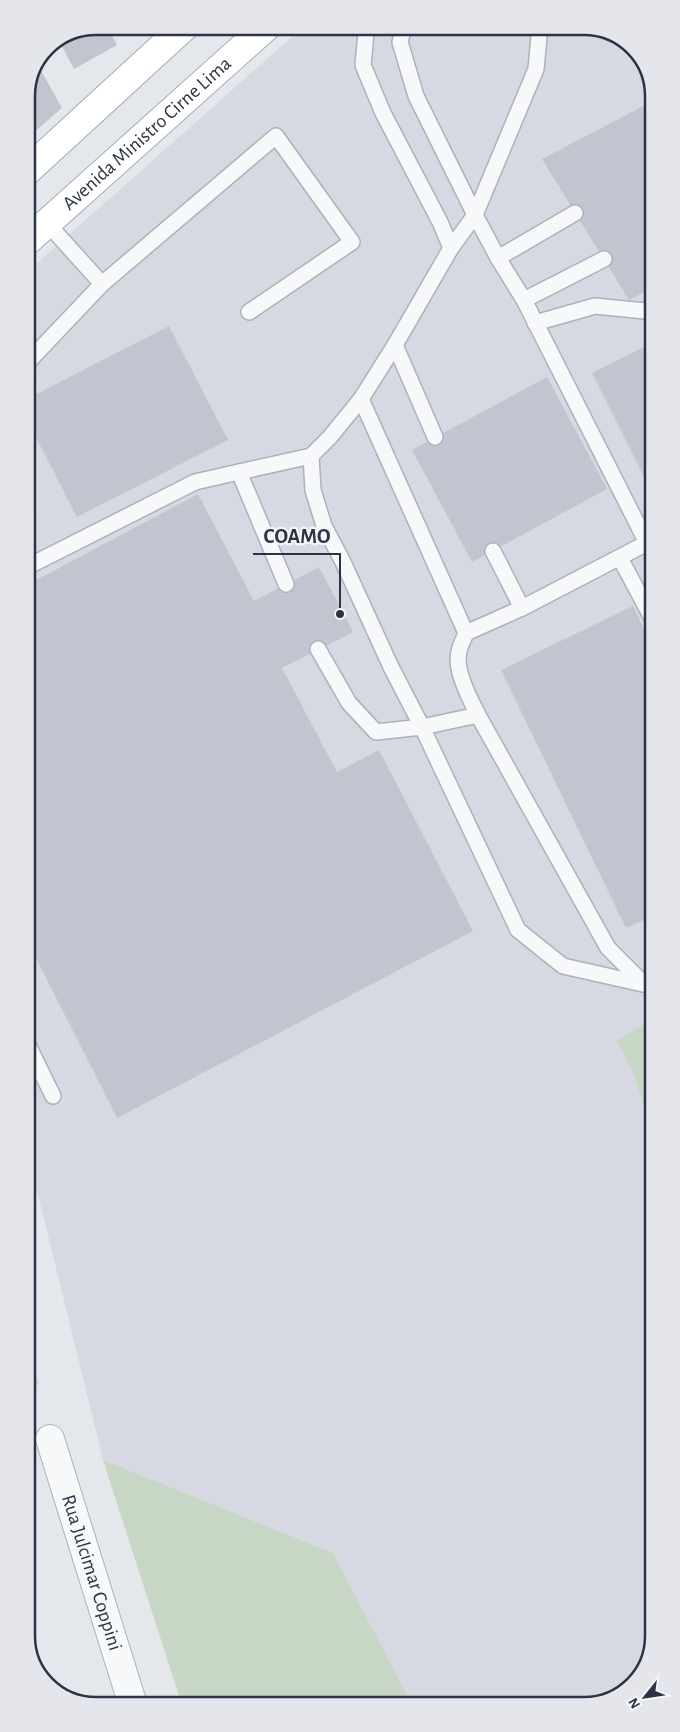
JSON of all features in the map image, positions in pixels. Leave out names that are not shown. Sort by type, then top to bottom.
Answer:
[{"type":"main road","points":[[35,163],[175,35]]},
{"type":"main road","name":"Avenida Ministro Cirne Lima","points":[[35,234],[257,35]]},
{"type":"street","name":"Rua Julcimar Coppini","points":[[50,1439],[131,1697]]},
{"type":"lane","points":[[366,35],[363,65],[383,113],[440,222],[451,248]]},
{"type":"lane","points":[[402,35],[400,42],[416,96],[475,215],[498,258],[524,300],[645,540]]},
{"type":"lane","points":[[35,564],[195,482],[311,456],[330,437],[361,399],[451,248],[475,215],[536,69],[539,35]]},
{"type":"lane","points":[[35,355],[102,284],[276,136],[352,242],[250,312]]},
{"type":"lane","points":[[498,258],[575,213]]},
{"type":"lane","points":[[47,223],[102,284]]},
{"type":"lane","points":[[524,300],[604,259]]},
{"type":"lane","points":[[535,323],[595,306],[645,312]]},
{"type":"lane","points":[[394,345],[435,438]]},
{"type":"lane","points":[[361,399],[466,633]]},
{"type":"lane","points":[[311,456],[313,490],[324,526],[343,562],[391,667],[422,727],[518,930],[562,966],[645,982]]},
{"type":"lane","points":[[239,472],[286,584]]},
{"type":"lane","points":[[645,549],[620,558],[522,608],[466,633],[458,653],[459,668],[465,687],[478,715],[608,948],[645,980]]},
{"type":"lane","points":[[493,551],[522,608]]},
{"type":"lane","points":[[620,558],[645,605]]},
{"type":"lane","points":[[318,649],[349,703],[376,732],[422,727],[478,715]]},
{"type":"lane","points":[[35,1059],[53,1096]]},
{"type":"shaded area","points":[[294,35],[588,35],[614,43],[627,53],[639,69],[644,84],[645,96],[645,1024],[616,1041],[630,1066],[645,1108],[645,1636],[642,1656],[633,1672],[620,1672],[620,1685],[611,1691],[596,1696],[408,1697],[333,1553],[103,1460],[38,1194],[35,1189],[35,265]]},
{"type":"green space","points":[[645,1024],[645,1108],[630,1066],[616,1041]]},
{"type":"green space","points":[[35,1373],[39,1384],[35,1385]]},
{"type":"green space","points":[[103,1460],[333,1553],[408,1697],[179,1697]]},
{"type":"building","points":[[112,35],[117,45],[74,69],[61,46],[84,36]]},
{"type":"building","points":[[41,71],[62,108],[35,131],[35,92]]},
{"type":"building","points":[[645,105],[645,292],[629,300],[542,159]]},
{"type":"building","points":[[169,326],[228,440],[77,517],[35,436],[35,395]]},
{"type":"building","points":[[645,346],[645,479],[592,373]]},
{"type":"building","points":[[547,377],[607,489],[472,562],[412,450]]},
{"type":"building","points":[[198,494],[254,601],[319,567],[353,632],[282,668],[337,772],[379,750],[473,931],[117,1118],[35,956],[35,581]]},
{"type":"building","points":[[633,606],[645,631],[645,920],[626,928],[501,670]]},
{"type":"place","name":"COAMO","points":[[340,614]]}]
